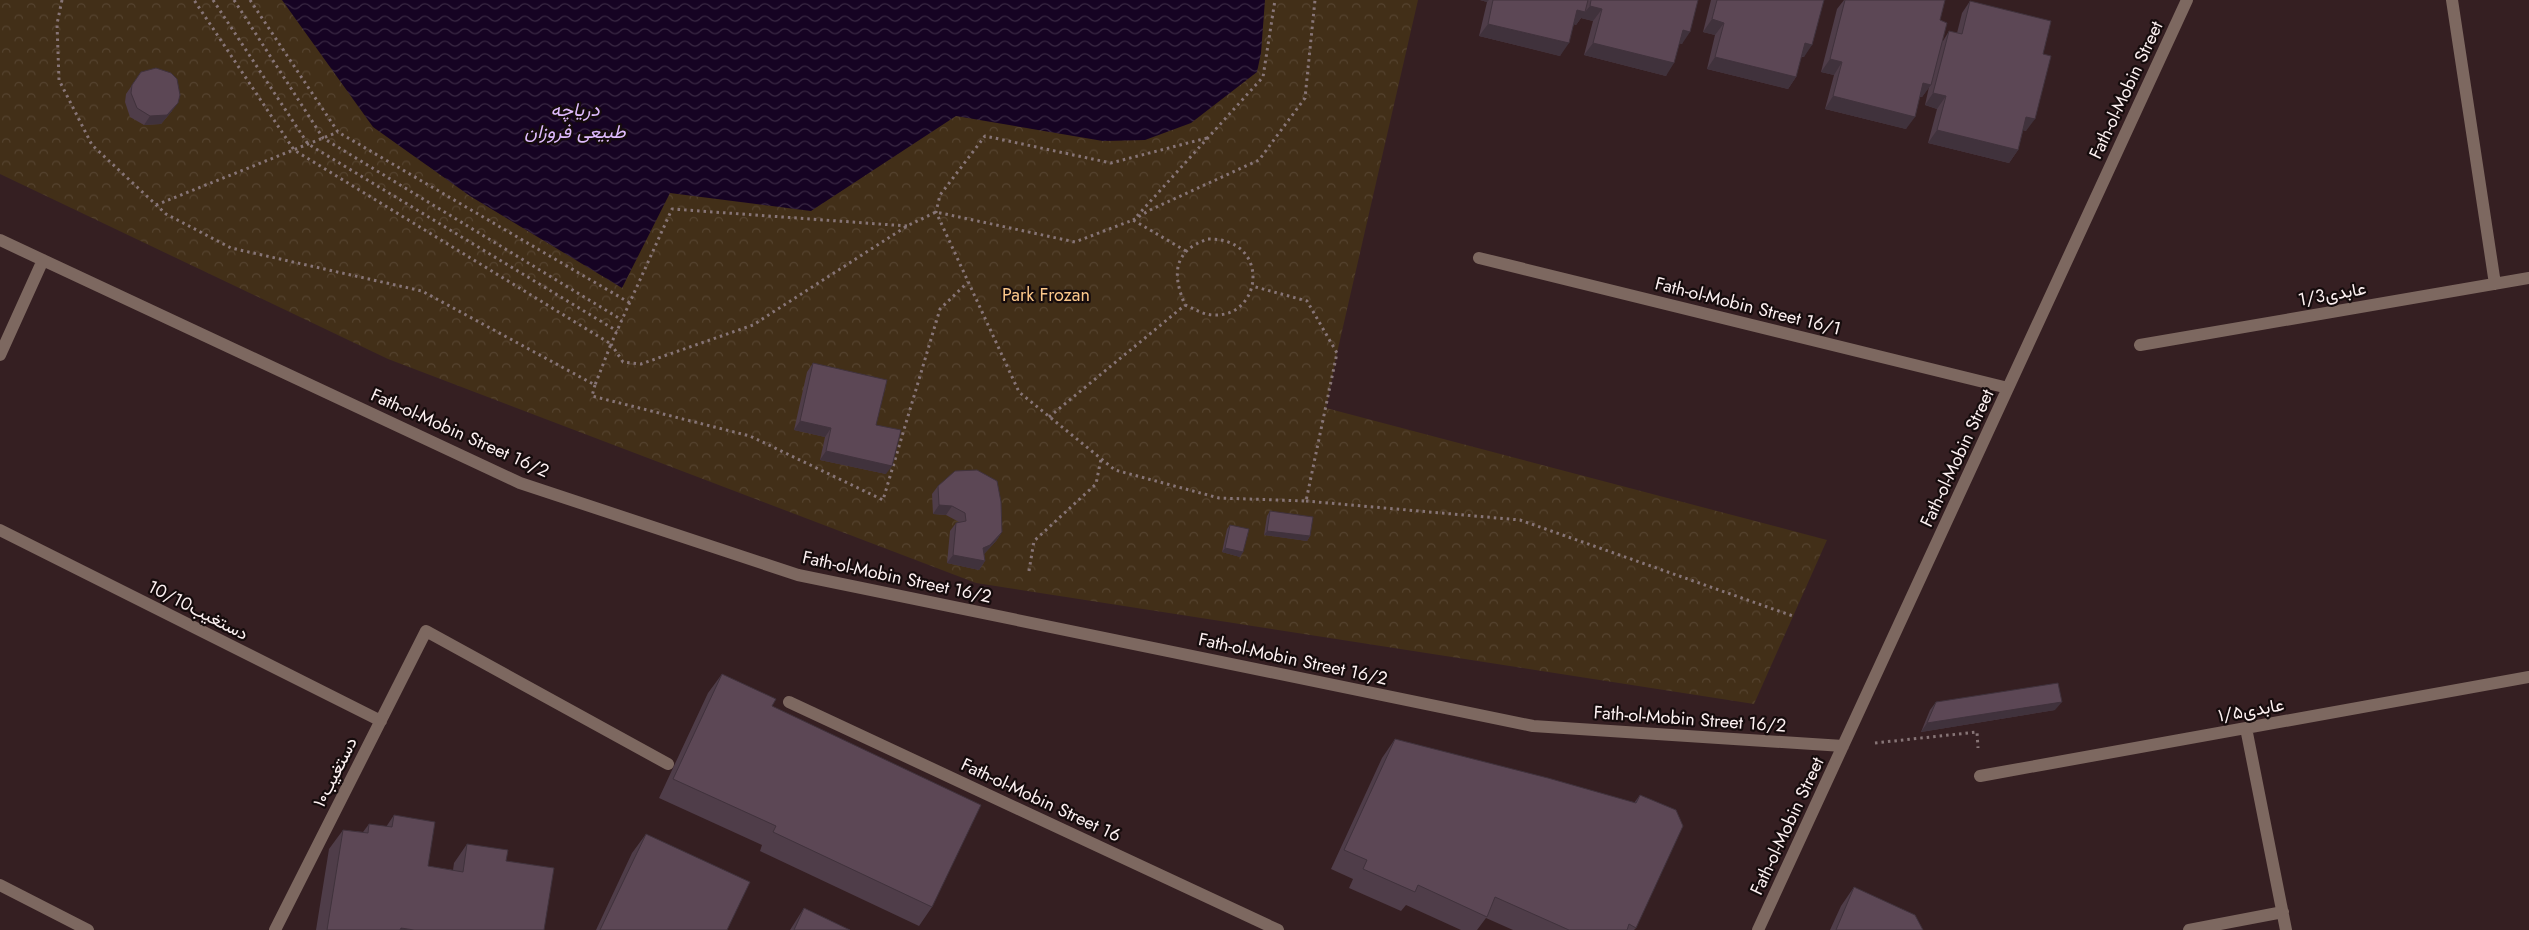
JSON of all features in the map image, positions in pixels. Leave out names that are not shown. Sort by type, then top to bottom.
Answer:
[{"type":"street","name":"Fath-ol-Mobin Street","points":[[1758,930],[2187,0]]},
{"type":"street","points":[[2452,0],[2495,284]]},
{"type":"street","name":"Fath-ol-Mobin Street 16/2","points":[[0,240],[520,482],[798,575],[1533,726],[1843,746]]},
{"type":"street","name":"Fath-ol-Mobin Street 16/1","points":[[1479,258],[2008,388]]},
{"type":"street","points":[[0,355],[43,260]]},
{"type":"street","name":"عابدی1/3","points":[[2140,345],[2529,278]]},
{"type":"street","name":"10/10دستغیب","points":[[0,530],[381,721]]},
{"type":"street","name":"دستغیب۱۰","points":[[275,930],[426,630],[668,764]]},
{"type":"street","name":"عابدی۱/۵","points":[[1980,776],[2529,677]]},
{"type":"street","name":"Fath-ol-Mobin Street 16","points":[[789,702],[1278,930]]},
{"type":"street","points":[[2246,728],[2286,930]]},
{"type":"street","points":[[0,885],[88,930]]},
{"type":"street","points":[[2189,930],[2283,912]]},
{"type":"path","points":[[62,0],[56,24],[59,80],[92,145],[166,214],[231,248],[422,291],[595,385]]},
{"type":"path","points":[[194,0],[294,150],[611,344],[623,362],[642,364],[753,325],[907,226],[936,212],[1075,242],[1133,220],[1159,205],[1259,160],[1305,98],[1315,0]]},
{"type":"path","points":[[213,0],[308,144],[617,331]]},
{"type":"path","points":[[234,0],[323,138],[622,320]]},
{"type":"path","points":[[250,0],[338,132],[630,303]]},
{"type":"path","points":[[1133,220],[1263,77],[1275,0]]},
{"type":"path","points":[[156,205],[338,132]]},
{"type":"path","points":[[1207,138],[1111,163],[985,136],[940,195],[936,212],[1019,392],[1049,417],[1115,470],[1219,498],[1306,501],[1520,520],[1793,616]]},
{"type":"path","points":[[907,226],[672,208],[611,344],[592,396],[750,436],[882,500],[940,309],[968,282]]},
{"type":"path","points":[[1133,220],[1186,251]]},
{"type":"path","points":[[1208,239],[1221,239],[1233,243],[1243,250],[1250,261],[1253,273],[1252,286],[1248,297],[1239,307],[1228,313],[1215,315],[1203,313],[1185,305],[1177,287],[1176,274],[1179,262],[1186,251],[1196,243],[1208,239]]},
{"type":"path","points":[[1252,286],[1307,301],[1336,353],[1306,501]]},
{"type":"path","points":[[1049,417],[1185,305]]},
{"type":"path","points":[[1029,571],[1034,541],[1096,484],[1101,458]]},
{"type":"path","points":[[1843,746],[1977,732],[1980,776]]},
{"type":"green space","name":"Park Frozan","points":[[0,0],[1418,0],[1326,408],[1827,540],[1754,704],[976,583],[388,359],[0,174]]},
{"type":"water","name":"دریاچه طبیعی فروزان","points":[[282,0],[1265,0],[1261,53],[1257,72],[1191,123],[1145,140],[1103,141],[956,116],[811,211],[670,193],[622,288],[470,196],[373,127]]},
{"type":"building","points":[[1493,0],[1588,0],[1585,12],[1577,10],[1569,43],[1488,24]]},
{"type":"building","points":[[1591,0],[1698,0],[1690,32],[1683,30],[1674,63],[1593,43],[1602,9],[1590,6]]},
{"type":"building","points":[[1717,0],[1824,0],[1812,45],[1805,43],[1796,77],[1715,57],[1724,23],[1712,19]]},
{"type":"building","points":[[1845,0],[1945,0],[1940,20],[1947,23],[1931,85],[1923,83],[1915,117],[1833,96],[1842,62],[1830,59]]},
{"type":"building","points":[[1970,1],[2051,21],[2043,54],[2051,56],[2035,119],[2026,117],[2018,150],[1937,130],[1946,96],[1933,93],[1949,31],[1962,34]]},
{"type":"building","points":[[156,68],[171,73],[177,79],[180,95],[178,103],[167,115],[150,116],[137,108],[131,93],[132,85],[141,72]]},
{"type":"building","points":[[813,363],[887,380],[876,425],[901,430],[892,466],[826,451],[831,428],[800,421]]},
{"type":"building","points":[[977,470],[997,481],[1001,502],[1002,532],[990,545],[983,548],[985,561],[953,555],[956,523],[966,521],[965,513],[952,506],[939,505],[938,486],[955,471]]},
{"type":"building","points":[[1270,511],[1313,517],[1310,536],[1267,531]]},
{"type":"building","points":[[1230,525],[1249,529],[1243,552],[1225,548]]},
{"type":"building","points":[[722,674],[776,699],[772,706],[981,805],[932,907],[773,832],[776,826],[673,779]]},
{"type":"building","points":[[2058,683],[2062,702],[1927,723],[1936,702]]},
{"type":"building","points":[[1395,739],[1548,778],[1636,803],[1640,795],[1676,810],[1683,826],[1636,928],[1629,924],[1627,930],[1569,930],[1495,897],[1487,917],[1418,885],[1415,892],[1363,869],[1367,860],[1344,850]]},
{"type":"building","points":[[394,815],[435,822],[428,866],[463,872],[467,844],[508,850],[506,861],[554,868],[544,930],[414,930],[401,928],[400,930],[327,930],[343,830],[368,833],[369,824],[392,827]]},
{"type":"building","points":[[646,834],[750,882],[727,930],[600,930]]},
{"type":"building","points":[[1854,887],[1915,915],[1923,930],[1836,930]]},
{"type":"building","points":[[804,908],[850,930],[794,930]]}]
